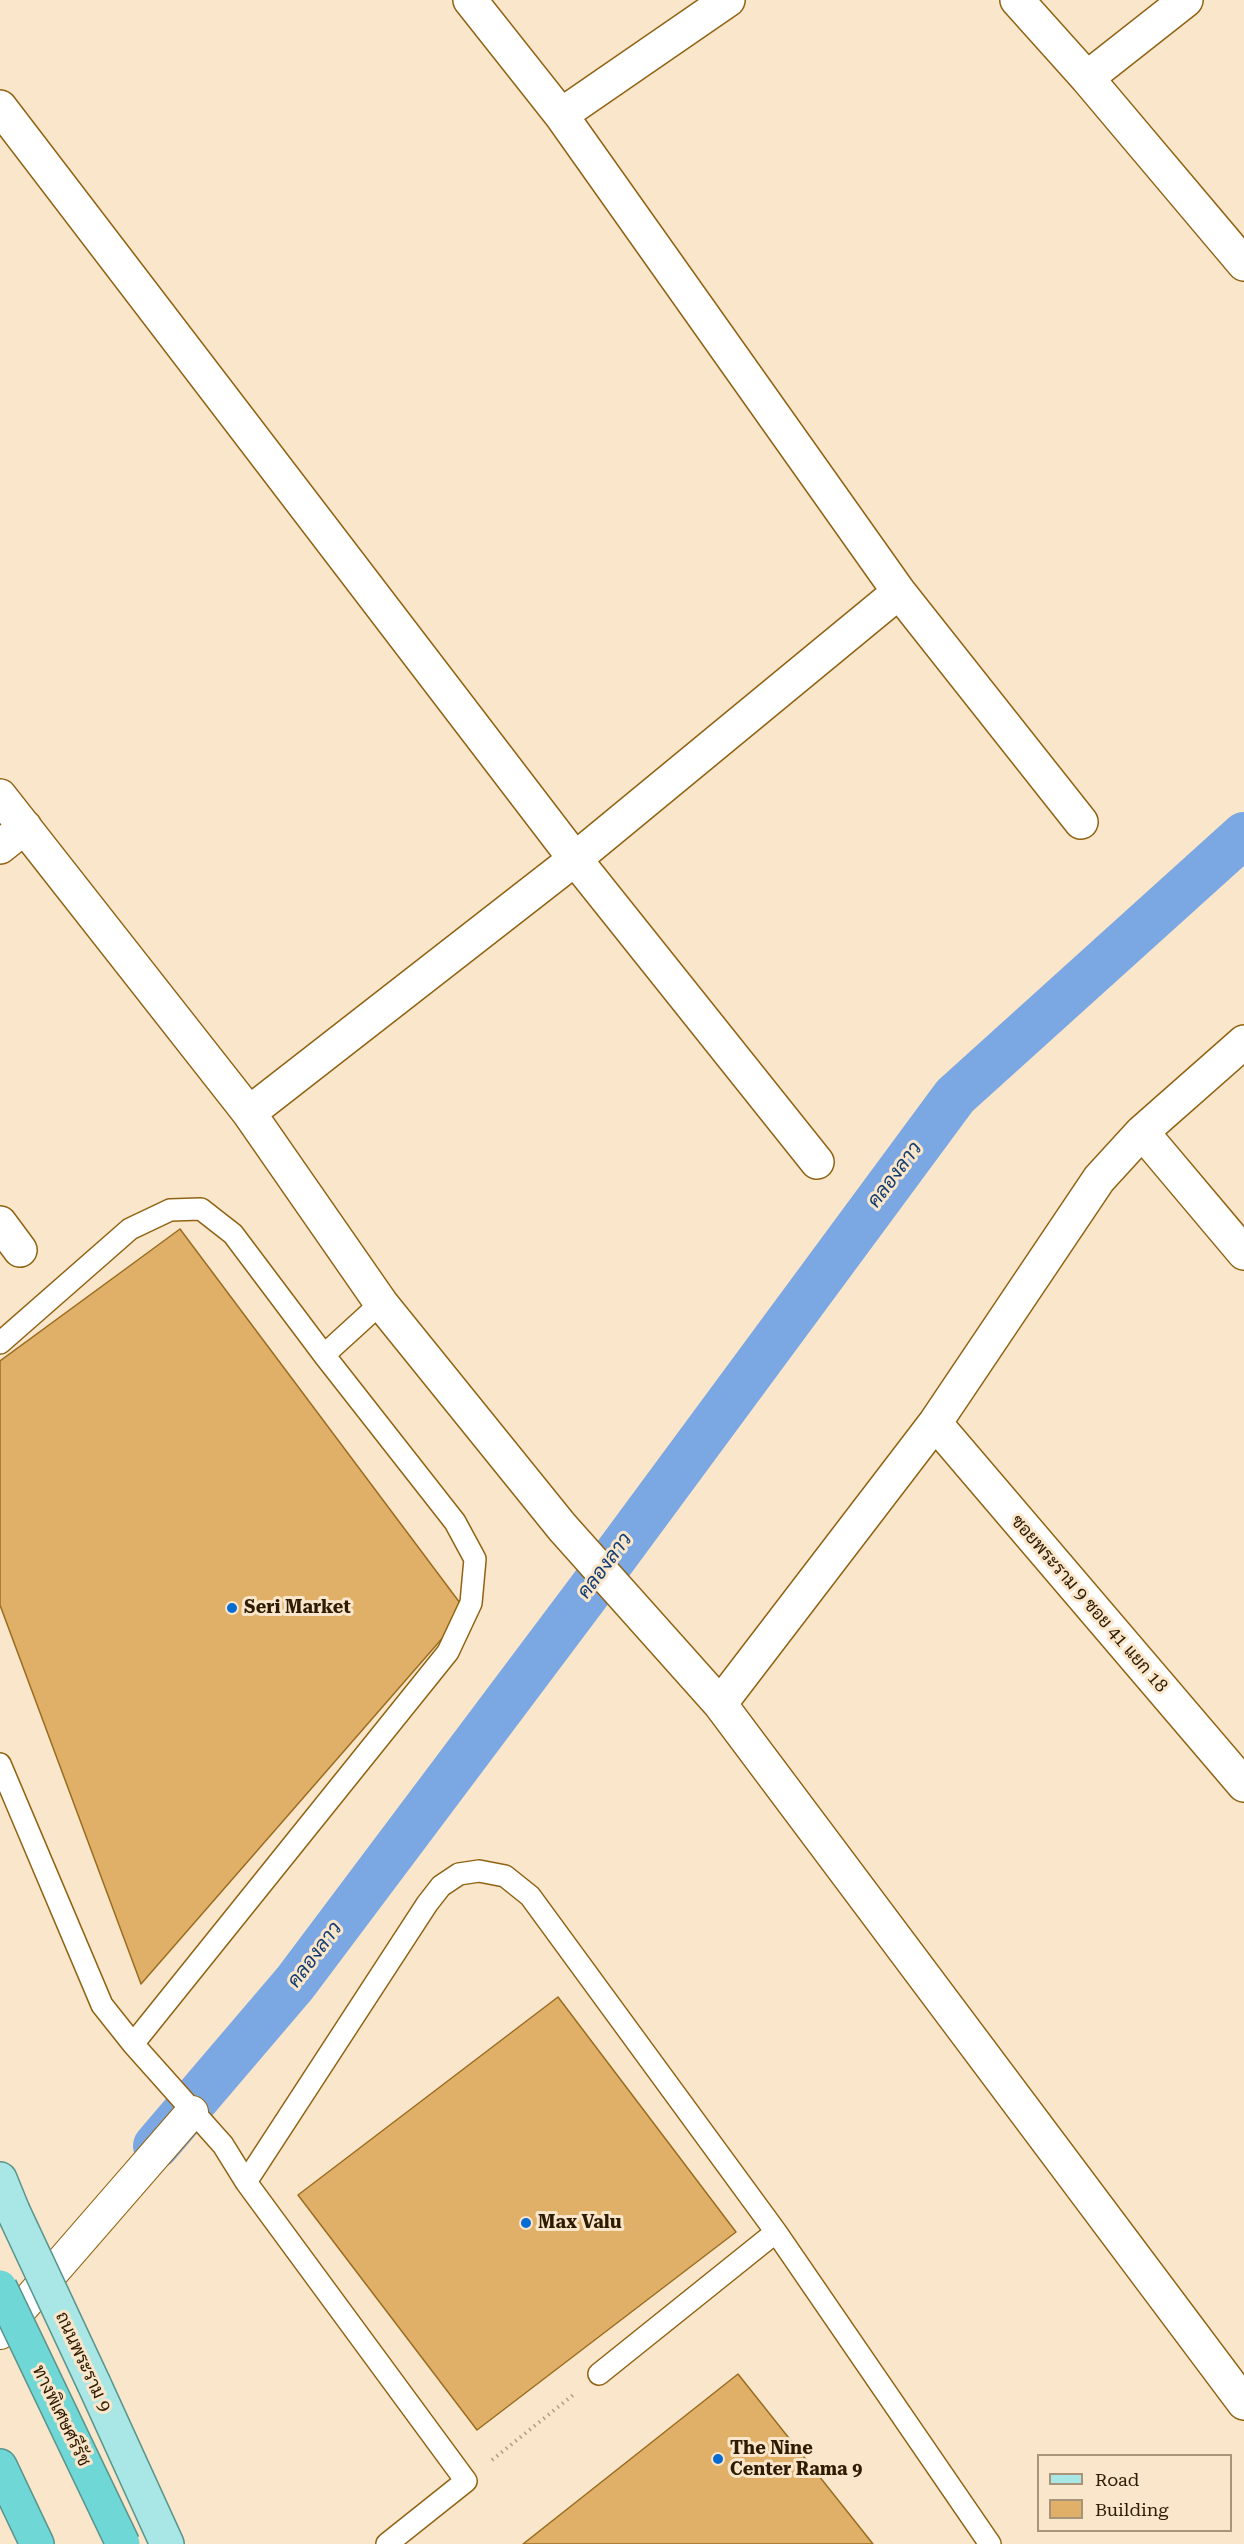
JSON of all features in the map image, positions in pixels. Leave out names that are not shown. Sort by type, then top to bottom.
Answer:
[{"type":"highway","name":"ทางพิเศษศรีรัช","points":[[0,2287],[123,2544]]},
{"type":"highway","points":[[0,2466],[36,2544]]},
{"type":"main road","name":"ถนนพระราม 9","points":[[0,2179],[167,2544]]},
{"type":"street","points":[[470,0],[561,115],[899,592],[1081,822]]},
{"type":"street","points":[[561,115],[728,0]]},
{"type":"street","points":[[1017,0],[1087,78],[1244,264]]},
{"type":"street","points":[[1087,78],[1186,0]]},
{"type":"street","points":[[0,107],[575,859],[818,1162]]},
{"type":"street","points":[[249,1113],[575,859],[899,592]]},
{"type":"street","points":[[0,796],[12,837],[249,1113],[381,1303],[562,1527],[720,1704],[1244,2403]]},
{"type":"street","points":[[720,1704],[935,1423],[1099,1179],[1142,1132],[1244,1042]]},
{"type":"street","points":[[1142,1132],[1244,1253]]},
{"type":"street","points":[[0,1223],[20,1250]]},
{"type":"street","name":"ซอยพระราม 9 ซอย 41 แยก 18","points":[[935,1423],[1244,1785]]},
{"type":"street","points":[[0,2333],[192,2112]]},
{"type":"lane","points":[[0,1343],[130,1229],[170,1210],[201,1209],[233,1234],[455,1522],[475,1559],[471,1603],[448,1652],[133,2044]]},
{"type":"lane","points":[[324,1355],[381,1303]]},
{"type":"lane","points":[[0,1764],[102,2005],[133,2044],[223,2145],[246,2182],[466,2481],[387,2544]]},
{"type":"lane","points":[[246,2182],[441,1886],[459,1874],[479,1871],[505,1876],[530,1896],[776,2232],[990,2544]]},
{"type":"lane","points":[[599,2374],[776,2232]]},
{"type":"path","points":[[466,2481],[599,2374]]},
{"type":"building","name":"Seri Market","points":[[180,1229],[466,1611],[141,1984],[0,1605],[0,1361]]},
{"type":"building","points":[[558,1997],[736,2232],[477,2430],[298,2195]]},
{"type":"building","name":"The Nine Center Rama 9","points":[[738,2374],[873,2544],[523,2544]]},
{"type":"waterway","name":"คลองลาว","points":[[156,2146],[295,1983],[605,1570],[955,1096],[1244,835]]},
{"type":"place","name":"Seri Market","points":[[232,1608]]},
{"type":"place","name":"Max Valu","points":[[526,2223]]},
{"type":"place","name":"The Nine Center Rama 9","points":[[718,2459]]}]
